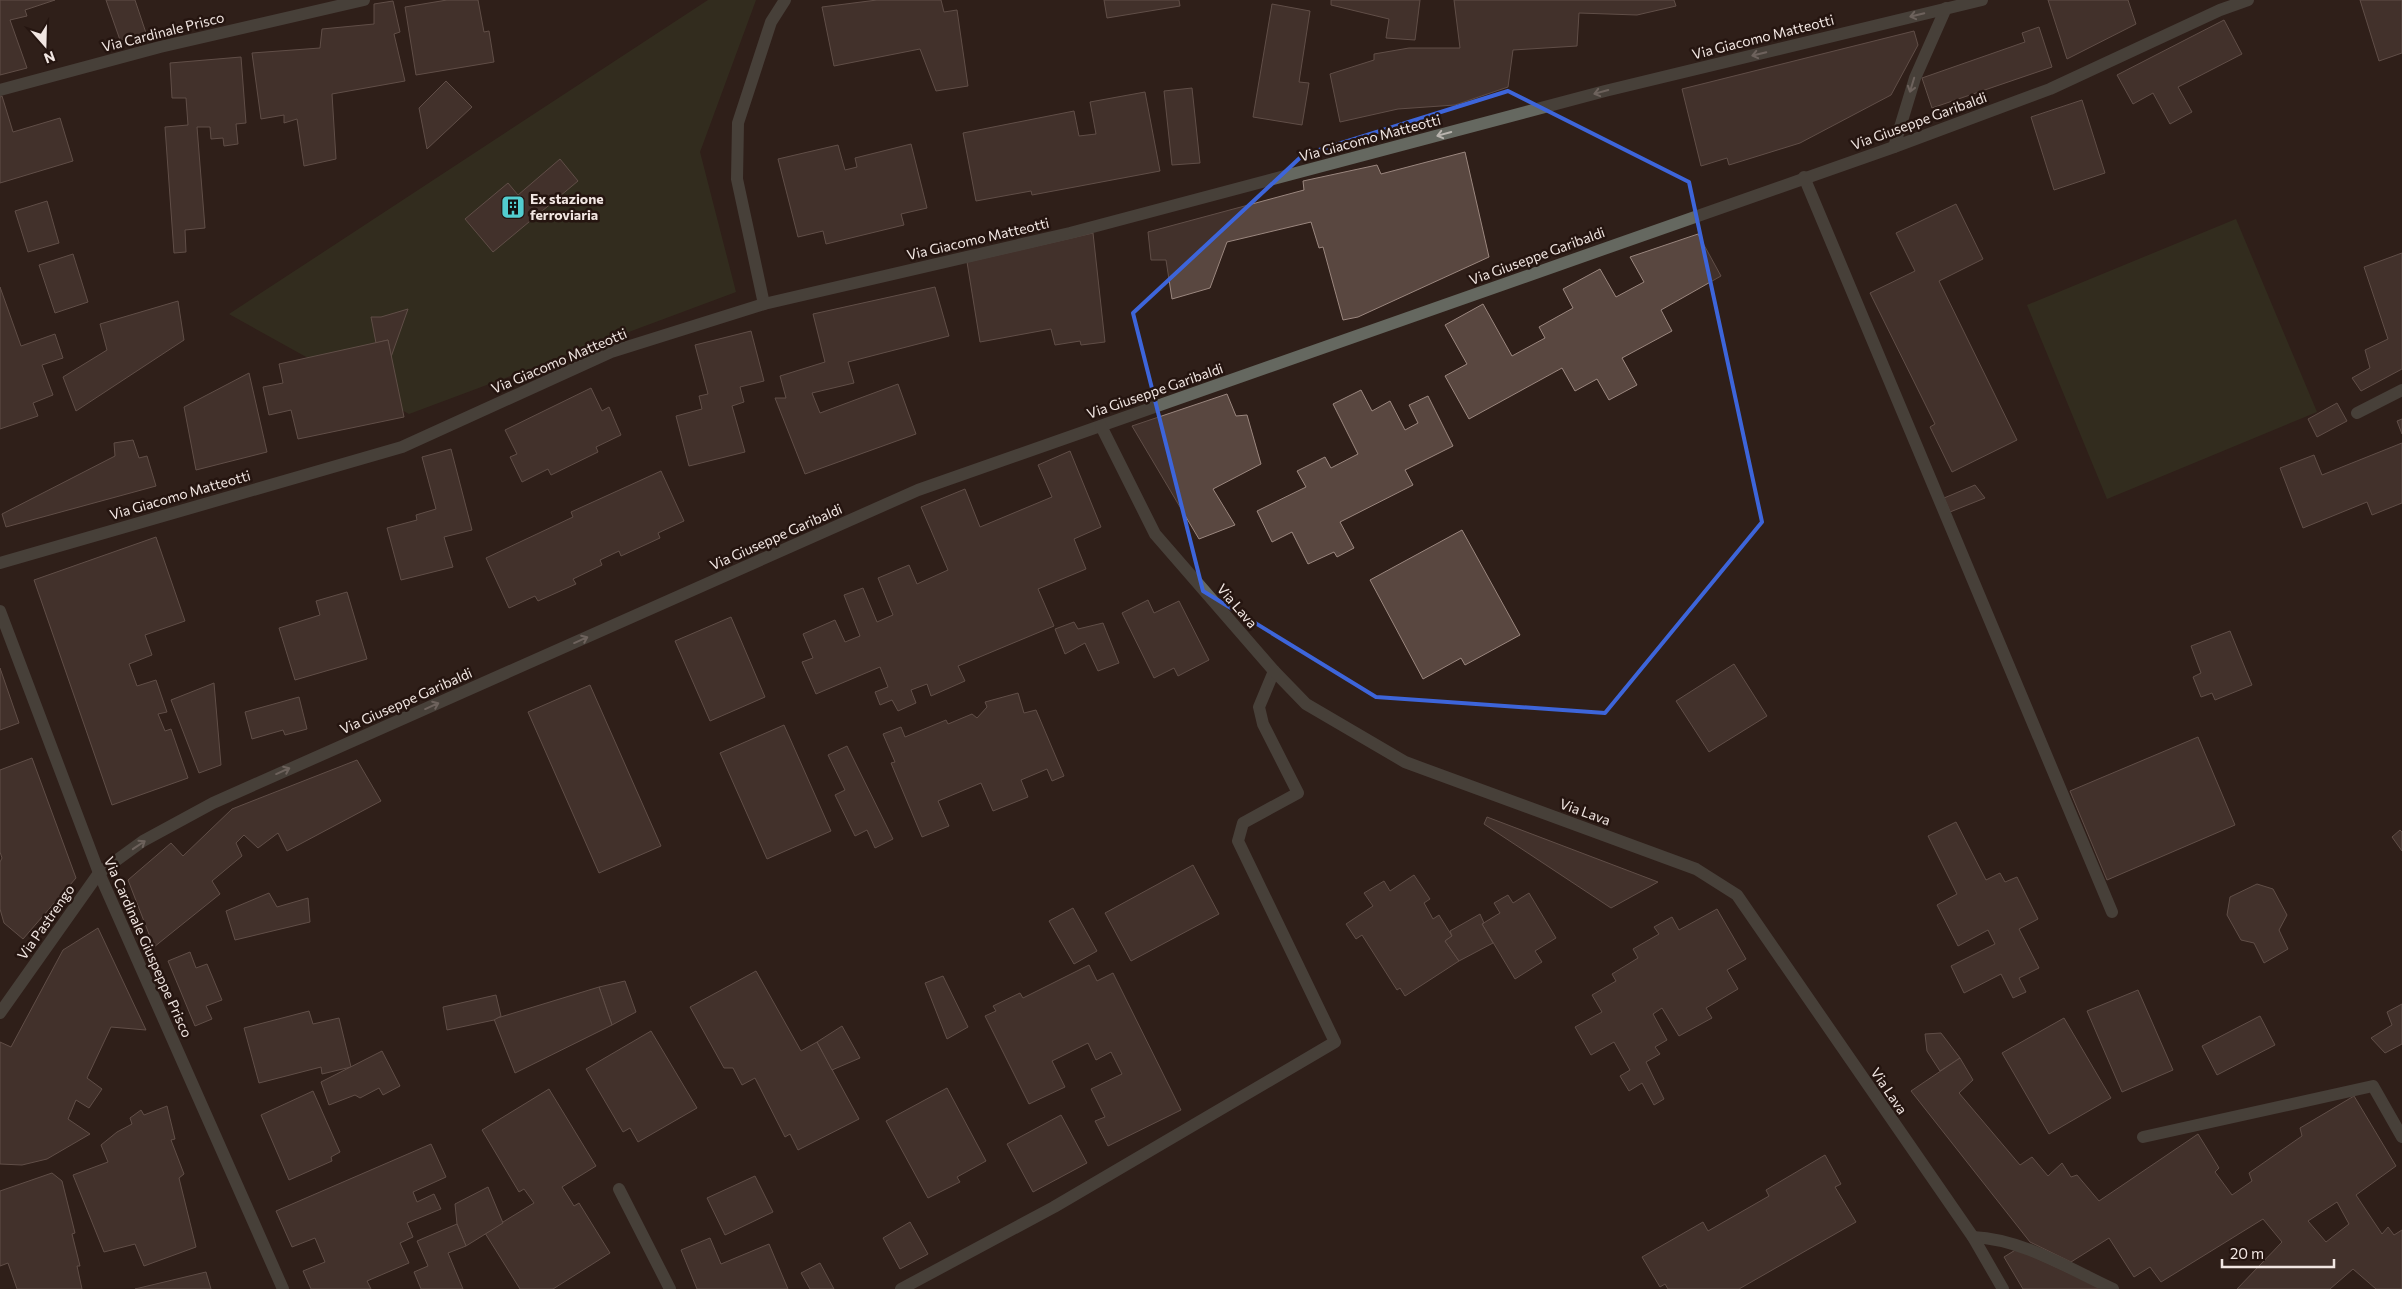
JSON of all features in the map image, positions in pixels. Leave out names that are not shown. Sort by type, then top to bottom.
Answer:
[{"type":"street","name":"Via Cardinale Prisco","points":[[0,90],[160,46],[364,0]]},
{"type":"street","points":[[764,304],[737,179],[738,123],[771,22],[785,0]]},
{"type":"street","name":"Via Giacomo Matteotti","points":[[0,563],[402,447],[611,352],[764,304],[1070,233],[1605,91],[1982,0]]},
{"type":"street","name":"Via Giuseppe Garibaldi","points":[[99,873],[143,842],[213,803],[918,490],[1804,177],[1894,147],[2050,89],[2220,10],[2248,0]]},
{"type":"street","points":[[1894,147],[1915,78],[1946,8]]},
{"type":"street","points":[[1804,177],[2112,912]]},
{"type":"street","points":[[2357,413],[2402,390]]},
{"type":"street","name":"Via Lava","points":[[1101,426],[1155,534],[1274,671],[1306,704],[1405,762],[1696,869],[1737,895],[1972,1237],[2004,1289]]},
{"type":"street","name":"Via Cardinale Giuspeppe Prisco","points":[[0,611],[99,873],[283,1289]]},
{"type":"street","points":[[902,1289],[1054,1207],[1335,1042],[1238,841],[1243,824],[1298,793],[1263,724],[1259,707],[1274,671]]},
{"type":"street","name":"Via Pastrengo","points":[[0,1013],[99,873]]},
{"type":"street","points":[[2144,1137],[2373,1086],[2402,1137]]},
{"type":"street","points":[[619,1189],[670,1289]]},
{"type":"street","points":[[1972,1237],[1992,1238],[2023,1247],[2113,1289]]},
{"type":"highlighted area","points":[[1508,91],[1689,182],[1762,522],[1605,713],[1376,697],[1203,591],[1133,313],[1303,155]]},
{"type":"green space","points":[[708,0],[756,0],[700,152],[736,292],[409,414],[229,314]]},
{"type":"green space","points":[[2236,219],[2317,412],[2107,499],[2027,305]]},
{"type":"building","points":[[0,0],[55,0],[25,10],[27,16],[10,20],[27,68],[0,75]]},
{"type":"building","points":[[106,0],[135,0],[146,33],[120,40]]},
{"type":"building","points":[[447,0],[478,0],[484,32],[489,31],[494,62],[416,75],[405,7]]},
{"type":"building","points":[[877,0],[941,0],[944,12],[957,10],[968,86],[936,91],[920,49],[834,66],[822,7]]},
{"type":"building","points":[[1104,0],[1179,0],[1180,6],[1107,18]]},
{"type":"building","points":[[1331,0],[1420,0],[1415,40],[1386,38],[1389,19],[1331,5]]},
{"type":"building","points":[[1454,0],[1674,0],[1676,6],[1637,15],[1579,13],[1577,46],[1513,50],[1508,87],[1455,105],[1398,109],[1340,122],[1330,74],[1374,60],[1374,54],[1409,48],[1460,48]]},
{"type":"building","points":[[2048,0],[2128,0],[2136,24],[2067,59]]},
{"type":"building","points":[[2360,0],[2402,0],[2402,53],[2379,61]]},
{"type":"building","points":[[393,1],[400,32],[394,34],[405,81],[332,94],[336,159],[304,166],[297,119],[284,123],[284,115],[261,119],[252,53],[320,48],[322,29],[374,24],[374,4]]},
{"type":"building","points":[[1272,4],[1310,11],[1299,82],[1309,83],[1302,125],[1253,117]]},
{"type":"building","points":[[2224,20],[2242,54],[2178,87],[2192,112],[2170,124],[2153,93],[2133,104],[2117,75]]},
{"type":"building","points":[[2039,27],[2052,67],[1932,108],[1922,78],[2025,42],[2022,33]]},
{"type":"building","points":[[1914,31],[1918,45],[1891,95],[1800,143],[1729,165],[1727,158],[1701,166],[1682,89]]},
{"type":"building","points":[[241,57],[246,123],[236,124],[238,144],[224,146],[223,138],[211,139],[210,127],[197,127],[205,228],[185,230],[186,252],[174,253],[165,127],[188,125],[186,98],[172,98],[170,63]]},
{"type":"building","points":[[446,81],[472,107],[427,149],[419,108]]},
{"type":"building","points":[[1192,88],[1200,163],[1172,165],[1164,91]]},
{"type":"building","points":[[1145,92],[1160,171],[1032,195],[1031,191],[976,201],[963,133],[1074,111],[1079,136],[1096,134],[1090,102]]},
{"type":"building","points":[[2,96],[13,132],[60,118],[73,161],[0,183],[0,97]]},
{"type":"building","points":[[2082,100],[2105,173],[2054,190],[2031,117]]},
{"type":"building","points":[[911,144],[927,208],[901,214],[904,225],[826,244],[823,231],[798,237],[778,159],[838,145],[845,170],[857,167],[855,158]]},
{"type":"building","points":[[1465,152],[1489,257],[1358,317],[1343,320],[1323,247],[1319,248],[1311,222],[1227,242],[1210,288],[1172,299],[1166,260],[1151,260],[1148,232],[1304,190],[1303,181],[1377,165],[1381,174]]},
{"type":"building","name":"Ex stazione ferroviaria","points":[[560,159],[578,181],[493,252],[465,219],[508,183],[518,195]]},
{"type":"building","points":[[47,201],[59,243],[28,252],[15,211]]},
{"type":"building","points":[[1956,204],[1983,259],[1939,281],[2017,440],[1952,472],[1930,427],[1935,424],[1870,293],[1915,271],[1896,233]]},
{"type":"building","points":[[1093,233],[1105,342],[1081,345],[1080,341],[1055,345],[1051,329],[980,342],[967,262]]},
{"type":"building","points":[[1698,234],[1721,276],[1661,310],[1672,331],[1622,358],[1637,385],[1609,400],[1597,379],[1575,391],[1562,368],[1469,419],[1445,376],[1467,364],[1445,325],[1483,304],[1512,356],[1545,338],[1539,327],[1573,308],[1563,289],[1600,269],[1616,297],[1644,282],[1630,257]]},
{"type":"building","points":[[2402,253],[2402,369],[2361,391],[2352,378],[2370,368],[2365,350],[2388,339],[2364,267]]},
{"type":"building","points":[[73,254],[88,302],[55,313],[39,265]]},
{"type":"building","points":[[0,287],[21,346],[55,334],[63,358],[42,365],[53,395],[33,403],[38,416],[0,429]]},
{"type":"building","points":[[935,287],[949,336],[848,362],[854,383],[812,393],[820,413],[898,384],[916,434],[805,474],[775,398],[786,398],[780,376],[825,362],[813,314]]},
{"type":"building","points":[[178,301],[184,340],[76,411],[63,377],[107,350],[100,324]]},
{"type":"building","points":[[408,309],[391,357],[388,340],[376,343],[371,317],[381,317]]},
{"type":"building","points":[[751,331],[764,381],[740,387],[744,402],[732,406],[745,452],[689,466],[676,416],[702,409],[699,396],[708,394],[695,345]]},
{"type":"building","points":[[388,340],[404,417],[298,439],[291,410],[269,415],[263,387],[283,383],[279,364]]},
{"type":"building","points":[[249,373],[267,452],[196,470],[184,407]]},
{"type":"building","points":[[591,388],[602,411],[609,407],[621,435],[596,447],[598,452],[551,475],[548,469],[522,482],[510,457],[517,454],[505,430]]},
{"type":"building","points":[[1361,390],[1372,411],[1390,401],[1405,430],[1418,423],[1409,405],[1428,396],[1453,446],[1405,470],[1413,485],[1340,522],[1354,548],[1337,557],[1334,552],[1308,564],[1292,532],[1272,542],[1257,511],[1306,487],[1297,471],[1325,457],[1331,468],[1358,454],[1333,404]]},
{"type":"building","points":[[1227,394],[1236,416],[1247,415],[1261,464],[1213,489],[1235,525],[1199,539],[1132,426]]},
{"type":"building","points":[[2337,403],[2347,421],[2317,437],[2308,419]]},
{"type":"building","points":[[2402,419],[2402,434],[2397,421]]},
{"type":"building","points":[[133,440],[139,458],[147,456],[156,486],[6,527],[2,514],[115,456],[114,443]]},
{"type":"building","points":[[2402,443],[2402,503],[2372,515],[2367,502],[2303,528],[2280,468],[2314,455],[2322,475]]},
{"type":"building","points":[[451,449],[472,530],[444,537],[453,567],[401,580],[387,528],[417,520],[416,515],[436,509],[422,457]]},
{"type":"building","points":[[1070,451],[1101,527],[1074,539],[1086,569],[1038,589],[1054,626],[958,666],[965,681],[931,696],[927,684],[911,690],[916,703],[898,711],[892,700],[880,705],[875,692],[888,687],[880,667],[816,694],[802,662],[813,658],[803,634],[835,620],[845,642],[860,636],[844,595],[863,588],[877,622],[893,615],[878,578],[909,565],[917,584],[948,570],[921,507],[965,489],[980,527],[1052,497],[1038,465]]},
{"type":"building","points":[[661,471],[684,521],[658,533],[660,538],[621,556],[619,551],[600,560],[602,565],[573,579],[576,584],[538,601],[535,596],[509,608],[486,558],[573,517],[571,512]]},
{"type":"building","points":[[1975,485],[1985,498],[1950,512],[1944,498]]},
{"type":"building","points":[[1462,530],[1520,635],[1465,665],[1461,658],[1423,679],[1370,580]]},
{"type":"building","points":[[156,537],[185,621],[145,635],[152,655],[129,664],[137,686],[156,680],[167,712],[158,714],[165,731],[171,729],[188,778],[112,805],[34,580]]},
{"type":"building","points":[[347,592],[367,659],[295,680],[279,628],[320,615],[316,601]]},
{"type":"building","points":[[1148,600],[1154,613],[1179,601],[1209,660],[1178,676],[1174,668],[1154,678],[1122,613]]},
{"type":"building","points":[[731,617],[765,697],[710,721],[675,641]]},
{"type":"building","points":[[1074,622],[1078,629],[1103,623],[1119,663],[1098,671],[1085,643],[1065,654],[1055,629]]},
{"type":"building","points":[[2230,631],[2252,685],[2215,700],[2212,693],[2201,697],[2193,677],[2201,673],[2191,646]]},
{"type":"building","points":[[1734,664],[1767,716],[1709,752],[1676,701]]},
{"type":"building","points":[[0,668],[19,723],[0,730]]},
{"type":"building","points":[[214,683],[221,765],[199,773],[171,700]]},
{"type":"building","points":[[590,685],[661,846],[599,873],[528,712]]},
{"type":"building","points":[[1018,693],[1024,713],[1036,710],[1064,776],[1052,781],[1047,769],[1021,780],[1028,797],[993,811],[981,783],[938,801],[949,826],[922,837],[891,763],[895,762],[883,734],[901,727],[905,737],[946,720],[948,724],[972,714],[977,718],[987,707],[985,702]]},
{"type":"building","points":[[299,697],[307,729],[285,735],[283,730],[252,739],[245,712]]},
{"type":"building","points":[[784,725],[831,831],[767,859],[720,753]]},
{"type":"building","points":[[2198,737],[2235,825],[2107,880],[2070,791]]},
{"type":"building","points":[[847,746],[893,839],[875,848],[867,830],[855,836],[835,795],[845,790],[828,755]]},
{"type":"building","points":[[32,758],[76,878],[23,939],[4,923],[0,909],[0,862],[2,858],[0,852],[0,770]]},
{"type":"building","points":[[357,760],[381,801],[287,851],[278,833],[258,848],[244,835],[236,843],[242,856],[212,881],[220,894],[154,947],[128,880],[171,843],[183,856],[232,809]]},
{"type":"building","points":[[1487,817],[1658,882],[1611,908],[1484,824]]},
{"type":"building","points":[[1956,822],[1986,880],[2000,873],[2005,882],[2017,877],[2038,919],[2019,929],[2039,968],[2019,978],[2026,992],[2013,998],[2001,974],[1964,993],[1951,966],[1995,944],[1988,930],[1958,946],[1937,905],[1957,894],[1928,836]]},
{"type":"building","points":[[2400,830],[2402,832],[2402,851],[2392,837]]},
{"type":"building","points":[[1193,865],[1219,914],[1131,961],[1105,913]]},
{"type":"building","points":[[1414,875],[1430,899],[1424,903],[1433,919],[1439,915],[1452,936],[1445,941],[1459,961],[1405,996],[1400,988],[1397,990],[1362,935],[1356,939],[1346,924],[1373,906],[1364,893],[1384,881],[1390,891]]},
{"type":"building","points":[[2257,884],[2273,889],[2287,915],[2279,930],[2288,949],[2264,963],[2254,943],[2241,940],[2227,915],[2230,897]]},
{"type":"building","points":[[269,893],[277,907],[308,898],[310,922],[235,940],[226,911]]},
{"type":"building","points":[[1529,893],[1556,938],[1535,951],[1542,962],[1515,979],[1482,924],[1500,913],[1494,903],[1508,895],[1513,903]]},
{"type":"building","points":[[1073,908],[1097,951],[1074,964],[1049,921]]},
{"type":"building","points":[[1717,909],[1746,959],[1727,970],[1738,989],[1706,1008],[1712,1018],[1679,1036],[1662,1008],[1653,1014],[1667,1040],[1655,1047],[1660,1054],[1646,1062],[1664,1099],[1654,1105],[1642,1083],[1629,1091],[1620,1076],[1630,1070],[1614,1042],[1591,1055],[1575,1027],[1602,1012],[1592,995],[1616,981],[1612,974],[1638,958],[1633,949],[1659,934],[1654,927],[1672,917],[1679,930]]},
{"type":"building","points":[[1480,914],[1484,923],[1482,924],[1493,943],[1459,961],[1445,941],[1452,936],[1450,931]]},
{"type":"building","points":[[98,928],[146,1030],[111,1027],[87,1078],[102,1089],[89,1108],[76,1100],[68,1119],[90,1134],[47,1159],[22,1165],[0,1164],[0,1042],[11,1047],[63,950]]},
{"type":"building","points":[[190,952],[196,968],[207,964],[222,1000],[206,1006],[212,1019],[195,1026],[168,961]]},
{"type":"building","points":[[1089,965],[1097,981],[1113,973],[1181,1110],[1108,1146],[1095,1121],[1105,1117],[1091,1089],[1122,1074],[1111,1052],[1096,1060],[1088,1043],[1052,1061],[1065,1087],[1029,1104],[985,1016],[996,1011],[993,1006],[1020,993],[1023,998]]},
{"type":"building","points":[[756,971],[801,1051],[817,1042],[859,1119],[798,1150],[790,1134],[785,1137],[755,1078],[742,1085],[733,1068],[724,1068],[690,1007]]},
{"type":"building","points":[[943,976],[968,1027],[947,1039],[925,983]]},
{"type":"building","points":[[625,981],[636,1012],[612,1025],[599,987]]},
{"type":"building","points":[[599,987],[612,1025],[515,1073],[494,1019]]},
{"type":"building","points":[[2138,990],[2173,1070],[2122,1092],[2087,1011]]},
{"type":"building","points":[[496,995],[501,1016],[494,1020],[447,1030],[443,1007]]},
{"type":"building","points":[[2402,1004],[2402,1044],[2385,1053],[2371,1038],[2392,1025],[2387,1012]]},
{"type":"building","points":[[309,1011],[313,1024],[339,1018],[351,1067],[322,1074],[321,1067],[259,1083],[244,1028]]},
{"type":"building","points":[[2260,1016],[2275,1045],[2217,1075],[2202,1046]]},
{"type":"building","points":[[2064,1018],[2111,1098],[2049,1134],[2002,1053]]},
{"type":"building","points":[[842,1026],[860,1058],[832,1070],[817,1042]]},
{"type":"building","points":[[651,1031],[697,1108],[638,1142],[630,1128],[623,1132],[586,1069]]},
{"type":"building","points":[[1941,1033],[1960,1058],[1940,1071],[1927,1051],[1925,1034]]},
{"type":"building","points":[[382,1051],[400,1086],[383,1095],[379,1088],[360,1098],[355,1095],[329,1105],[321,1082]]},
{"type":"building","points":[[1960,1058],[1973,1080],[1959,1093],[2020,1165],[2032,1157],[2048,1176],[2062,1163],[2071,1177],[2077,1175],[2099,1201],[2198,1134],[2219,1168],[2215,1172],[2232,1195],[2252,1181],[2249,1173],[2302,1136],[2300,1128],[2354,1096],[2396,1166],[2356,1195],[2382,1234],[2388,1227],[2394,1235],[2402,1230],[2402,1289],[2376,1289],[2353,1269],[2330,1289],[2237,1289],[2282,1242],[2263,1219],[2161,1282],[2150,1267],[2134,1277],[2109,1238],[2071,1262],[2030,1242],[1911,1091]],"holes":[[[2337,1202],[2349,1224],[2326,1242],[2308,1221]]]},
{"type":"building","points":[[947,1088],[986,1161],[957,1177],[960,1182],[928,1198],[886,1121]]},
{"type":"building","points":[[549,1089],[596,1166],[562,1187],[574,1206],[579,1203],[610,1253],[553,1289],[520,1289],[485,1233],[534,1203],[524,1189],[519,1192],[482,1130]]},
{"type":"building","points":[[313,1091],[340,1152],[331,1157],[332,1161],[289,1180],[261,1115]]},
{"type":"building","points":[[167,1106],[175,1139],[171,1140],[184,1174],[179,1178],[196,1247],[144,1266],[135,1244],[104,1252],[73,1175],[108,1162],[101,1145],[117,1132],[132,1124],[130,1118],[141,1110],[144,1115]]},
{"type":"building","points":[[1061,1115],[1087,1163],[1033,1192],[1007,1144]]},
{"type":"building","points":[[431,1144],[446,1177],[413,1192],[417,1202],[434,1194],[441,1209],[407,1223],[413,1237],[400,1243],[409,1263],[367,1281],[371,1289],[311,1289],[303,1271],[325,1262],[315,1238],[292,1247],[276,1211]]},
{"type":"building","points":[[1825,1155],[1841,1184],[1835,1187],[1856,1222],[1739,1289],[1668,1289],[1665,1284],[1660,1287],[1642,1257],[1703,1222],[1708,1231],[1769,1196],[1766,1190]]},
{"type":"building","points":[[52,1173],[62,1181],[75,1233],[72,1234],[80,1266],[77,1266],[82,1289],[17,1289],[8,1263],[0,1266],[0,1191]]},
{"type":"building","points":[[755,1176],[773,1212],[725,1235],[707,1198]]},
{"type":"building","points":[[488,1187],[503,1223],[466,1246],[457,1224],[455,1204]]},
{"type":"building","points":[[910,1222],[928,1254],[900,1269],[883,1238]]},
{"type":"building","points":[[457,1224],[466,1246],[448,1253],[463,1289],[421,1289],[414,1272],[428,1266],[417,1241]]},
{"type":"building","points":[[710,1238],[721,1264],[769,1244],[788,1289],[697,1289],[681,1250]]},
{"type":"building","points":[[2017,1249],[2104,1289],[2023,1289],[2004,1257]]},
{"type":"building","points":[[820,1263],[834,1289],[810,1289],[801,1273]]},
{"type":"building","points":[[206,1272],[211,1289],[135,1289]]},
{"type":"place","name":"Ex stazione ferroviaria","points":[[513,207]]}]
